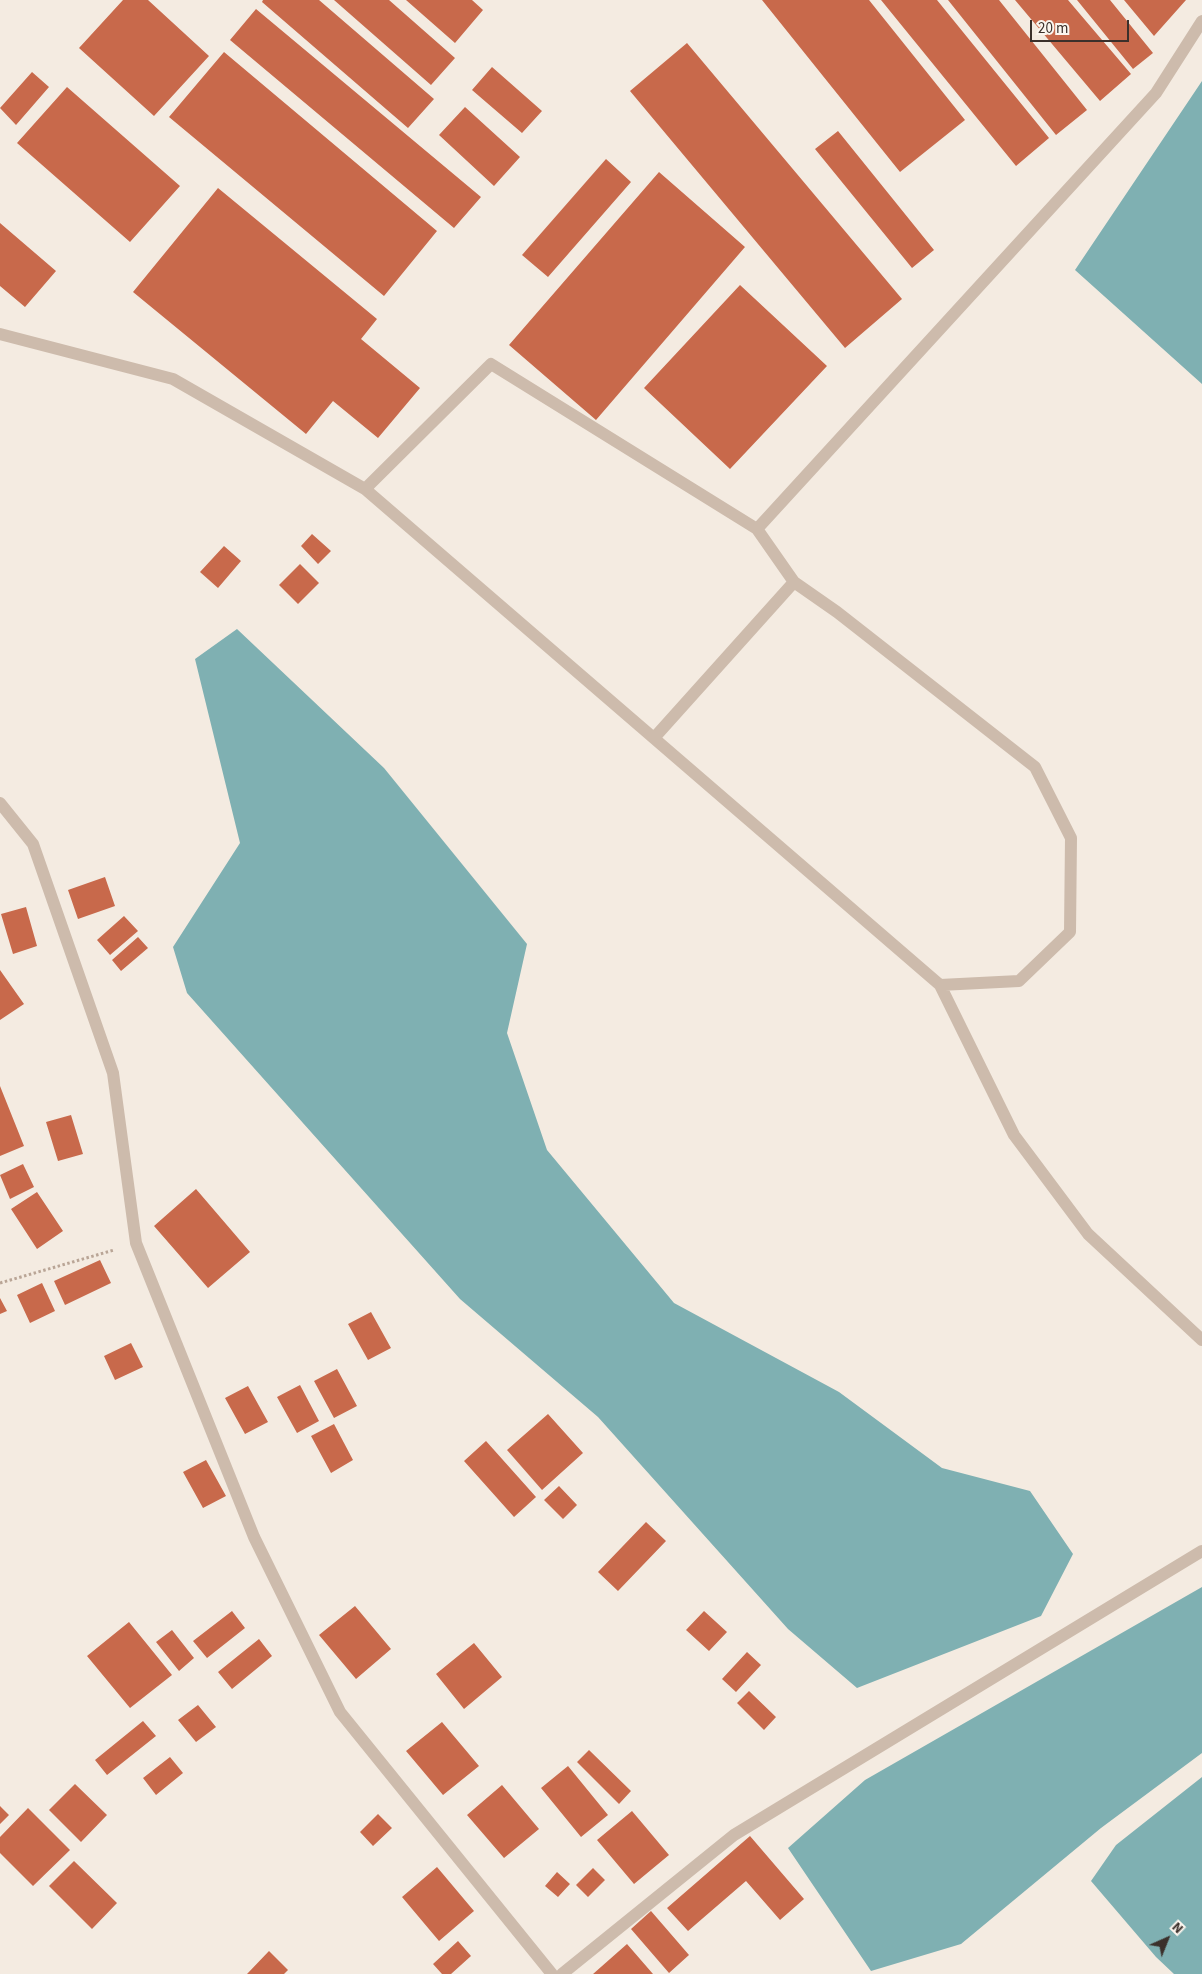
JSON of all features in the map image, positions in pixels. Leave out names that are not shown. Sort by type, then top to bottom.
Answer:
[{"type":"street","points":[[757,529],[1156,94],[1202,21]]},
{"type":"street","points":[[0,334],[173,379],[365,489],[940,985],[1020,1142],[1088,1234],[1202,1340]]},
{"type":"street","points":[[365,489],[491,364],[757,529],[794,582],[837,612],[1035,767],[1071,838],[1070,932],[1019,981],[940,985]]},
{"type":"street","points":[[654,738],[794,582]]},
{"type":"street","points":[[0,803],[33,844],[114,1073],[136,1243],[254,1537],[340,1712],[552,1974]]},
{"type":"street","points":[[562,1974],[734,1835],[1202,1551]]},
{"type":"path","points":[[0,1283],[136,1243]]},
{"type":"water","points":[[1202,81],[1202,384],[1075,270]]},
{"type":"water","points":[[237,629],[384,768],[527,944],[507,1033],[547,1150],[674,1303],[839,1392],[942,1468],[1030,1491],[1073,1554],[1041,1616],[857,1688],[788,1629],[598,1417],[460,1299],[187,993],[173,947],[240,843],[195,659]]},
{"type":"water","points":[[1202,1587],[1202,1753],[1101,1828],[961,1944],[871,1971],[788,1848],[865,1780]]},
{"type":"water","points":[[1202,1777],[1202,1974],[1174,1974],[1156,1957],[1091,1881],[1116,1845]]},
{"type":"building","points":[[123,0],[148,0],[209,56],[154,116],[79,48]]},
{"type":"building","points":[[263,0],[319,0],[434,99],[408,128],[262,2]]},
{"type":"building","points":[[334,0],[389,0],[455,58],[431,85]]},
{"type":"building","points":[[406,0],[472,0],[483,10],[455,43]]},
{"type":"building","points":[[762,0],[869,0],[965,120],[900,172]]},
{"type":"building","points":[[881,0],[937,0],[1049,138],[1016,166]]},
{"type":"building","points":[[948,0],[999,0],[1087,110],[1056,135]]},
{"type":"building","points":[[1015,0],[1068,0],[1131,74],[1100,101]]},
{"type":"building","points":[[1077,0],[1110,0],[1153,53],[1133,69]]},
{"type":"building","points":[[1124,0],[1186,0],[1154,36]]},
{"type":"building","points":[[256,9],[481,197],[454,228],[230,40]]},
{"type":"building","points":[[687,43],[902,299],[845,348],[630,91]]},
{"type":"building","points":[[224,52],[437,231],[384,296],[169,117]]},
{"type":"building","points":[[492,67],[542,111],[522,133],[472,90]]},
{"type":"building","points":[[32,72],[49,87],[16,125],[0,108]]},
{"type":"building","points":[[67,87],[180,186],[130,242],[17,143]]},
{"type":"building","points":[[465,107],[520,157],[494,186],[439,135]]},
{"type":"building","points":[[838,131],[934,250],[912,268],[815,149]]},
{"type":"building","points":[[606,159],[631,182],[548,277],[522,255]]},
{"type":"building","points":[[659,172],[745,247],[596,420],[509,345]]},
{"type":"building","points":[[218,188],[377,319],[361,339],[420,388],[378,438],[333,401],[306,434],[133,292]]},
{"type":"building","points":[[0,223],[56,271],[25,307],[0,286]]},
{"type":"building","points":[[740,285],[827,366],[730,469],[644,388]]},
{"type":"building","points":[[312,534],[331,551],[318,564],[301,546]]},
{"type":"building","points":[[224,546],[241,561],[218,588],[200,572]]},
{"type":"building","points":[[300,564],[319,583],[298,604],[279,585]]},
{"type":"building","points":[[105,877],[115,906],[78,919],[68,890]]},
{"type":"building","points":[[26,907],[37,946],[13,954],[1,914]]},
{"type":"building","points":[[124,916],[138,931],[110,955],[97,940]]},
{"type":"building","points":[[138,937],[148,948],[121,971],[112,960]]},
{"type":"building","points":[[0,970],[24,1004],[0,1020]]},
{"type":"building","points":[[0,1086],[24,1146],[0,1156]]},
{"type":"building","points":[[71,1115],[83,1154],[58,1161],[46,1122]]},
{"type":"building","points":[[23,1164],[34,1187],[10,1199],[0,1175]]},
{"type":"building","points":[[196,1189],[250,1252],[208,1288],[154,1226]]},
{"type":"building","points":[[37,1192],[63,1231],[37,1249],[11,1209]]},
{"type":"building","points":[[100,1260],[111,1283],[65,1305],[54,1281]]},
{"type":"building","points":[[42,1283],[55,1311],[30,1323],[17,1295]]},
{"type":"building","points":[[0,1298],[7,1311],[0,1314]]},
{"type":"building","points":[[371,1312],[391,1348],[368,1360],[348,1324]]},
{"type":"building","points":[[131,1343],[143,1367],[115,1380],[104,1356]]},
{"type":"building","points":[[337,1369],[357,1406],[334,1418],[314,1381]]},
{"type":"building","points":[[300,1385],[319,1421],[297,1433],[277,1397]]},
{"type":"building","points":[[248,1386],[268,1422],[245,1434],[225,1398]]},
{"type":"building","points":[[548,1414],[583,1453],[542,1490],[507,1450]]},
{"type":"building","points":[[334,1424],[353,1460],[331,1473],[311,1436]]},
{"type":"building","points":[[486,1441],[536,1497],[514,1517],[464,1461]]},
{"type":"building","points":[[206,1460],[226,1496],[203,1508],[183,1472]]},
{"type":"building","points":[[559,1486],[577,1505],[563,1519],[544,1500]]},
{"type":"building","points":[[646,1522],[666,1541],[618,1591],[598,1572]]},
{"type":"building","points":[[355,1606],[391,1649],[356,1679],[319,1635]]},
{"type":"building","points":[[232,1611],[245,1628],[207,1658],[193,1641]]},
{"type":"building","points":[[704,1611],[727,1632],[709,1651],[686,1630]]},
{"type":"building","points":[[129,1622],[172,1675],[130,1708],[87,1656]]},
{"type":"building","points":[[172,1630],[194,1658],[179,1671],[156,1642]]},
{"type":"building","points":[[259,1639],[272,1656],[232,1689],[218,1672]]},
{"type":"building","points":[[474,1643],[502,1677],[464,1709],[436,1674]]},
{"type":"building","points":[[747,1652],[761,1665],[736,1692],[722,1679]]},
{"type":"building","points":[[749,1691],[776,1717],[764,1730],[737,1703]]},
{"type":"building","points":[[198,1705],[216,1727],[196,1742],[178,1720]]},
{"type":"building","points":[[143,1721],[156,1736],[107,1775],[95,1760]]},
{"type":"building","points":[[442,1722],[479,1766],[443,1795],[406,1751]]},
{"type":"building","points":[[589,1750],[631,1791],[619,1804],[577,1762]]},
{"type":"building","points":[[170,1757],[183,1773],[156,1795],[143,1778]]},
{"type":"building","points":[[568,1766],[608,1815],[581,1837],[541,1788]]},
{"type":"building","points":[[75,1784],[107,1815],[81,1842],[49,1810]]},
{"type":"building","points":[[502,1785],[539,1829],[504,1858],[467,1815]]},
{"type":"building","points":[[0,1806],[9,1815],[0,1824]]},
{"type":"building","points":[[28,1808],[70,1850],[33,1886],[0,1853],[0,1837]]},
{"type":"building","points":[[632,1811],[669,1855],[634,1884],[597,1840]]},
{"type":"building","points":[[378,1814],[392,1828],[373,1846],[360,1832]]},
{"type":"building","points":[[750,1836],[804,1899],[780,1920],[746,1881],[688,1931],[667,1908]]},
{"type":"building","points":[[74,1861],[117,1903],[92,1929],[49,1886]]},
{"type":"building","points":[[437,1867],[474,1911],[439,1941],[402,1897]]},
{"type":"building","points":[[593,1868],[605,1880],[588,1897],[576,1885]]},
{"type":"building","points":[[557,1872],[570,1884],[558,1897],[545,1886]]},
{"type":"building","points":[[651,1911],[689,1955],[669,1973],[631,1929]]},
{"type":"building","points":[[458,1941],[471,1956],[451,1974],[442,1974],[433,1964]]},
{"type":"building","points":[[627,1944],[653,1974],[593,1974]]},
{"type":"building","points":[[269,1951],[288,1970],[284,1974],[247,1974]]}]
